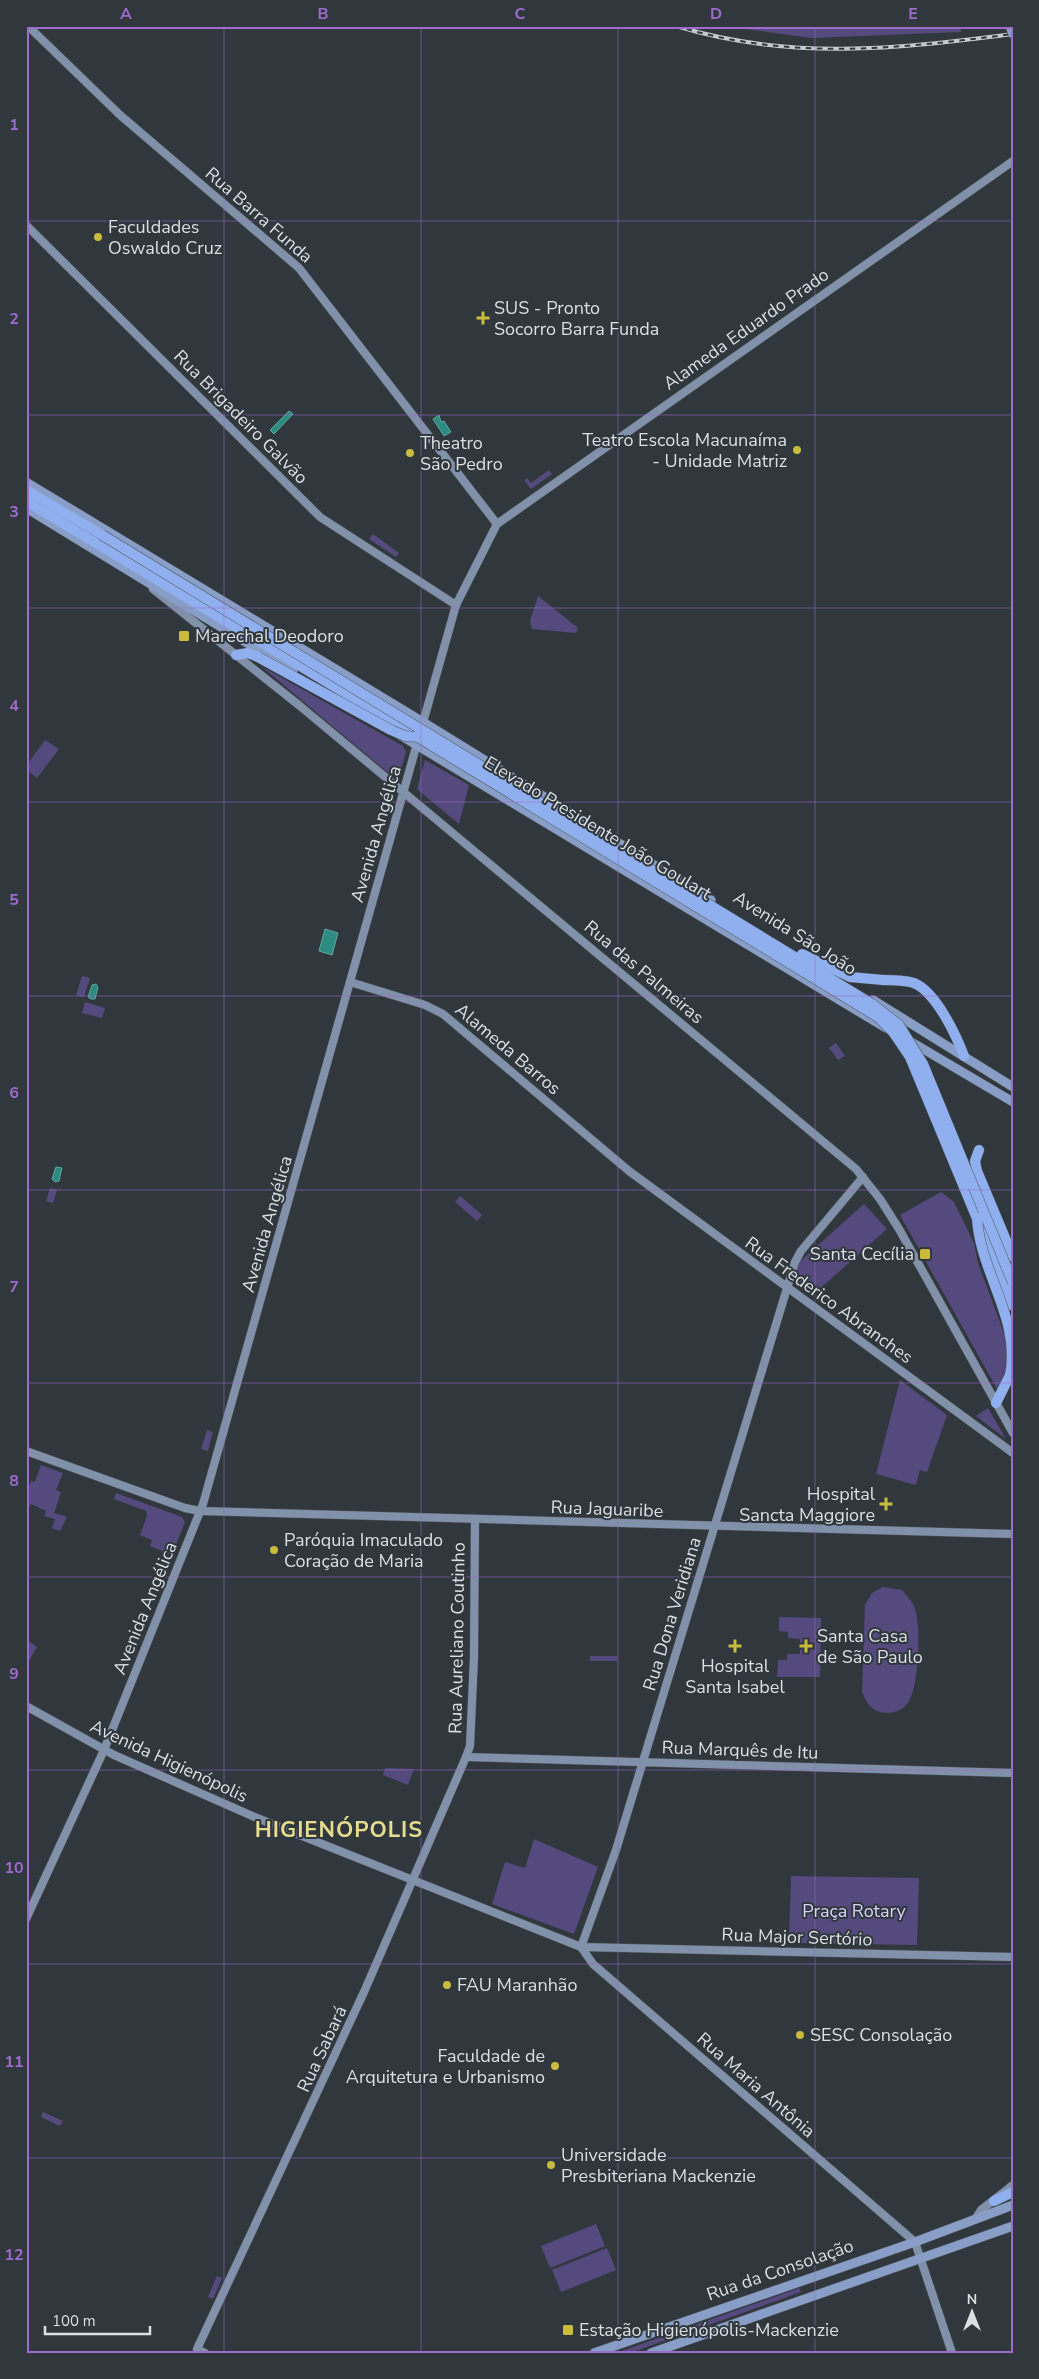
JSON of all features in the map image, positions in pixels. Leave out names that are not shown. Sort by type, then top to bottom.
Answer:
[{"type":"highway","name":"Elevado Presidente João Goulart","points":[[26,490],[778,945],[882,1011],[899,1025],[911,1041],[923,1064],[1013,1283]]},
{"type":"highway","name":"Elevado Presidente João Goulart","points":[[26,501],[417,741],[878,1017],[893,1032],[910,1057],[1013,1306]]},
{"type":"highway","points":[[236,655],[248,653],[258,657],[391,730],[417,741]]},
{"type":"highway","points":[[778,945],[859,979],[915,984],[926,992],[943,1014],[956,1036],[964,1056]]},
{"type":"highway","points":[[979,1150],[976,1156],[976,1166],[1013,1257]]},
{"type":"highway","points":[[976,1218],[980,1247],[1011,1334],[1010,1375],[999,1408]]},
{"type":"highway","points":[[994,2201],[1013,2192]]},
{"type":"main road","points":[[1010,26],[1013,34]]},
{"type":"main road","name":"Avenida São João","points":[[26,482],[105,528],[423,722],[1013,1087]]},
{"type":"main road","name":"Avenida São João","points":[[26,508],[142,579],[417,741],[479,782],[867,1017],[1013,1102]]},
{"type":"main road","points":[[867,1017],[890,1036],[902,1052],[917,1087]]},
{"type":"main road","name":"Rua da Consolação","points":[[594,2353],[915,2242],[1013,2205]]},
{"type":"main road","name":"Rua da Consolação","points":[[651,2353],[1013,2226]]},
{"type":"street","name":"Rua Barra Funda","points":[[28,26],[120,115],[299,268],[498,524]]},
{"type":"street","name":"Alameda Eduardo Prado","points":[[498,524],[1013,161]]},
{"type":"street","name":"Rua Brigadeiro Galvão","points":[[26,225],[320,517],[456,605]]},
{"type":"street","name":"Avenida Angélica","points":[[26,1919],[104,1750],[200,1511],[219,1452],[456,605],[498,524]]},
{"type":"street","name":"Rua das Palmeiras","points":[[142,579],[404,792],[803,1124],[863,1177],[897,1226],[1013,1433]]},
{"type":"street","name":"Alameda Barros","points":[[350,982],[425,1004],[443,1014],[629,1171]]},
{"type":"street","name":"Rua Frederico Abranches","points":[[629,1171],[1013,1453]]},
{"type":"street","name":"Rua Dona Veridiana","points":[[581,1947],[610,1869],[787,1288],[801,1251],[863,1177]]},
{"type":"street","points":[[999,1408],[1013,1422]]},
{"type":"street","name":"Rua Jaguaribe","points":[[26,1451],[185,1508],[200,1511],[1013,1534]]},
{"type":"street","name":"Rua Aureliano Coutinho","points":[[466,1757],[470,1746],[474,1661],[475,1519]]},
{"type":"street","name":"Avenida Higienópolis","points":[[26,1706],[104,1750],[257,1818],[412,1882],[581,1947]]},
{"type":"street","name":"Rua Marquês de Itu","points":[[466,1757],[1013,1772]]},
{"type":"street","name":"Rua Sabará","points":[[201,2351],[361,1999],[466,1757]]},
{"type":"street","name":"Rua Major Sertório","points":[[581,1947],[1013,1957]]},
{"type":"street","name":"Rua Maria Antônia","points":[[581,1947],[590,1960],[915,2242]]},
{"type":"street","points":[[590,1960],[590,1953],[597,1947]]},
{"type":"street","name":"Rua da Consolação","points":[[976,2218],[1013,2185]]},
{"type":"street","points":[[915,2242],[919,2260],[952,2353]]},
{"type":"green space","points":[[722,26],[960,26],[961,32],[812,38]]},
{"type":"green space","points":[[549,470],[552,474],[531,489],[524,480],[527,478],[531,483]]},
{"type":"green space","points":[[373,534],[399,553],[396,557],[369,539]]},
{"type":"green space","points":[[538,596],[578,628],[576,633],[532,629],[530,621]]},
{"type":"green space","points":[[261,666],[403,746],[406,752],[399,776],[392,776]]},
{"type":"green space","points":[[45,740],[59,749],[37,778],[26,769],[26,766]]},
{"type":"green space","points":[[425,760],[469,785],[459,824],[417,789]]},
{"type":"green space","points":[[82,976],[90,978],[84,997],[76,995]]},
{"type":"green space","points":[[85,1002],[105,1008],[102,1018],[82,1013]]},
{"type":"green space","points":[[836,1043],[845,1056],[838,1060],[829,1048]]},
{"type":"green space","points":[[50,1188],[57,1190],[53,1203],[46,1201]]},
{"type":"green space","points":[[941,1192],[954,1202],[974,1243],[978,1263],[1008,1344],[1005,1372],[997,1389],[900,1215]]},
{"type":"green space","points":[[460,1196],[482,1215],[477,1221],[455,1202]]},
{"type":"green space","points":[[864,1204],[887,1229],[814,1294],[810,1295],[798,1281],[797,1264]]},
{"type":"green space","points":[[900,1380],[947,1415],[927,1472],[920,1470],[916,1485],[876,1474]]},
{"type":"green space","points":[[988,1408],[1006,1439],[976,1416]]},
{"type":"green space","points":[[207,1430],[213,1432],[208,1451],[201,1449]]},
{"type":"green space","points":[[41,1465],[63,1473],[56,1490],[61,1492],[54,1513],[67,1517],[60,1531],[52,1528],[55,1519],[44,1516],[46,1511],[31,1504],[26,1510],[26,1494],[31,1481],[35,1482]]},
{"type":"green space","points":[[116,1493],[182,1517],[185,1522],[172,1555],[150,1546],[152,1540],[140,1535],[147,1516],[146,1511],[114,1499]]},
{"type":"green space","points":[[883,1587],[902,1590],[914,1606],[918,1629],[917,1669],[912,1693],[905,1706],[896,1712],[890,1713],[874,1709],[868,1704],[862,1692],[865,1605],[872,1593]]},
{"type":"green space","points":[[779,1617],[821,1618],[820,1677],[777,1677],[778,1660],[787,1660],[787,1654],[800,1654],[800,1639],[788,1638],[788,1632],[779,1631]]},
{"type":"green space","points":[[30,1642],[37,1647],[26,1666],[26,1651]]},
{"type":"green space","points":[[590,1656],[617,1656],[617,1661],[590,1661]]},
{"type":"green space","points":[[385,1768],[414,1769],[408,1785],[383,1775]]},
{"type":"green space","points":[[534,1839],[598,1867],[574,1934],[492,1904],[505,1862],[525,1868]]},
{"type":"green space","name":"Praça Rotary","points":[[791,1876],[919,1878],[917,1945],[792,1943],[789,1939]]},
{"type":"green space","points":[[43,2112],[63,2121],[60,2126],[41,2117]]},
{"type":"green space","points":[[596,2224],[605,2246],[550,2268],[541,2246]]},
{"type":"green space","points":[[607,2248],[616,2270],[561,2292],[552,2270]]},
{"type":"green space","points":[[217,2276],[222,2278],[213,2299],[208,2297]]},
{"type":"green space","points":[[799,2288],[801,2292],[630,2353],[616,2353]]},
{"type":"shaded area","points":[[289,411],[293,414],[274,434],[270,430]]},
{"type":"shaded area","points":[[439,415],[441,422],[444,421],[451,432],[444,436],[433,419]]},
{"type":"shaded area","points":[[325,929],[338,933],[332,955],[319,951]]},
{"type":"shaded area","points":[[96,984],[98,987],[95,999],[91,999],[88,997],[92,985]]},
{"type":"shaded area","points":[[56,1167],[62,1168],[59,1181],[55,1182],[52,1179]]},
{"type":"railway","points":[[676,26],[719,37],[761,44],[802,48],[844,49],[927,44],[1013,34]]},
{"type":"place","name":"Faculdades Oswaldo Cruz","points":[[98,237]]},
{"type":"place","name":"SUS - Pronto Socorro Barra Funda","points":[[483,318]]},
{"type":"place","name":"Teatro Escola Macunaíma - Unidade Matriz","points":[[797,450]]},
{"type":"place","name":"Theatro São Pedro","points":[[410,453]]},
{"type":"place","name":"Marechal Deodoro","points":[[184,636]]},
{"type":"place","name":"Santa Cecília","points":[[925,1254]]},
{"type":"place","name":"Hospital Sancta Maggiore","points":[[886,1504]]},
{"type":"place","name":"Paróquia Imaculado Coração de Maria","points":[[274,1550]]},
{"type":"place","name":"Hospital Santa Isabel","points":[[735,1646]]},
{"type":"place","name":"Santa Casa de São Paulo","points":[[806,1646]]},
{"type":"place","name":"FAU Maranhão","points":[[447,1985]]},
{"type":"place","name":"SESC Consolação","points":[[800,2035]]},
{"type":"place","name":"Faculdade de Arquitetura e Urbanismo","points":[[555,2066]]},
{"type":"place","name":"Universidade Presbiteriana Mackenzie","points":[[551,2165]]},
{"type":"place","name":"Estação Higienópolis-Mackenzie","points":[[568,2330]]},
{"type":"district","name":"HIGIENÓPOLIS","points":[[339,1829]]}]
